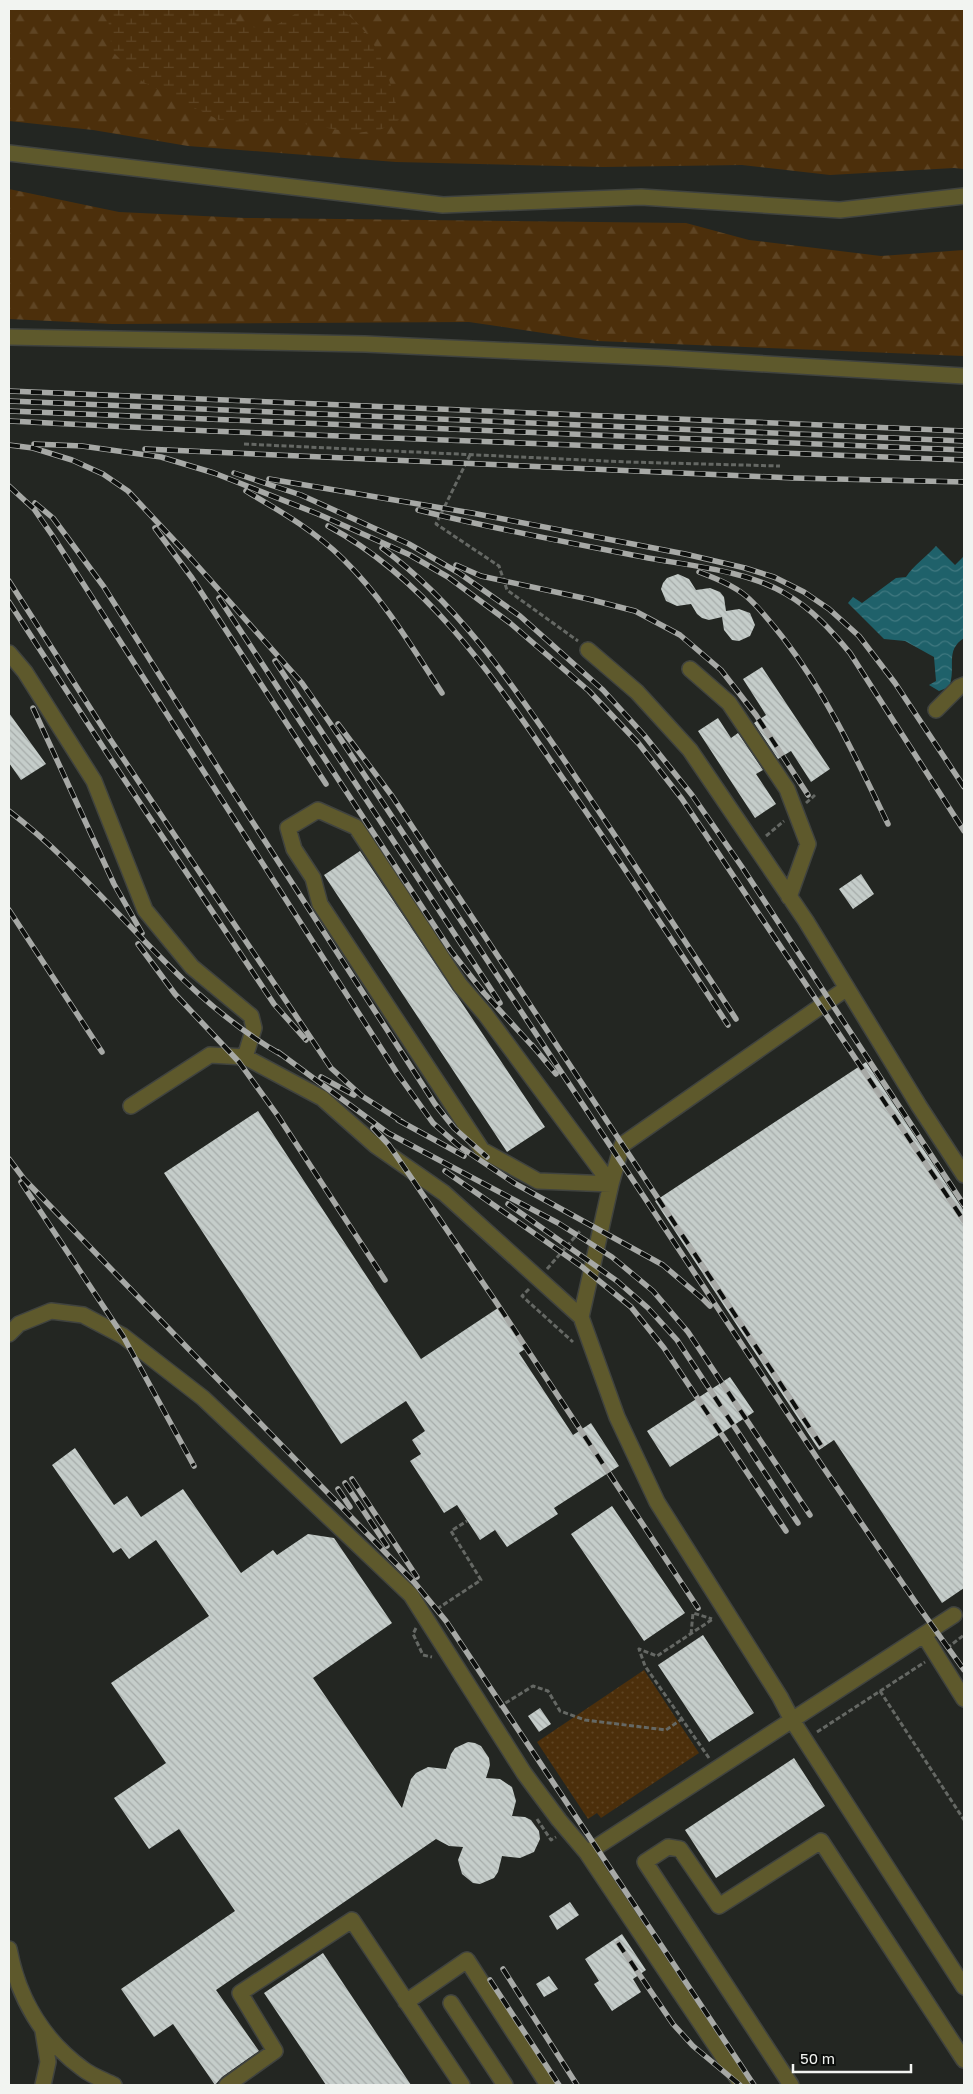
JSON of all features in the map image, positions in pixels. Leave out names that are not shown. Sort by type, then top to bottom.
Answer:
[{"type":"lane","points":[[9,153],[443,205],[641,197],[840,210],[964,196]]},
{"type":"lane","points":[[9,337],[365,344],[667,358],[964,376]]},
{"type":"lane","points":[[588,650],[637,692],[690,750],[789,897],[964,1175]]},
{"type":"lane","points":[[9,653],[25,672],[94,780],[145,910],[192,967],[251,1016],[254,1028],[245,1057]]},
{"type":"lane","points":[[690,669],[729,703],[786,790],[808,844],[789,897]]},
{"type":"lane","points":[[936,710],[964,685]]},
{"type":"lane","points":[[318,810],[356,827],[460,985],[485,1014],[611,1184],[538,1182],[482,1150],[320,904],[313,878],[294,849],[288,828],[318,810]]},
{"type":"lane","points":[[581,1318],[611,1184],[622,1144],[847,988]]},
{"type":"lane","points":[[131,1106],[210,1055],[245,1057],[322,1098],[375,1145],[444,1193],[581,1318],[617,1416],[657,1502],[775,1688],[792,1720],[964,1987]]},
{"type":"lane","points":[[9,1334],[19,1324],[51,1311],[83,1314],[123,1336],[203,1398],[411,1595],[524,1773],[558,1820],[587,1853],[742,2085]]},
{"type":"lane","points":[[587,1853],[954,1615]]},
{"type":"lane","points":[[924,1635],[964,1699]]},
{"type":"lane","points":[[791,2085],[645,1862],[668,1847],[680,1849],[719,1906],[821,1842],[964,2060]]},
{"type":"lane","points":[[227,2085],[275,2051],[240,1993],[352,1920],[462,2085]]},
{"type":"lane","points":[[9,1949],[14,1974],[26,2004],[43,2031],[84,2070],[114,2085]]},
{"type":"lane","points":[[406,2002],[467,1960],[548,2085]]},
{"type":"lane","points":[[451,2003],[505,2085]]},
{"type":"lane","points":[[43,2031],[48,2062],[43,2085]]},
{"type":"path","points":[[244,444],[470,455],[780,466]]},
{"type":"path","points":[[470,455],[436,524],[499,566],[507,590],[588,650]]},
{"type":"path","points":[[691,1634],[693,1613],[714,1618],[691,1634],[657,1656],[640,1649],[645,1666],[716,1769]]},
{"type":"path","points":[[805,1740],[964,1635]]},
{"type":"path","points":[[486,1715],[533,1686],[548,1691],[560,1711],[585,1720],[666,1730],[682,1719]]},
{"type":"path","points":[[880,1691],[964,1820]]},
{"type":"green space","points":[[9,9],[964,9],[964,169],[830,175],[742,165],[603,167],[396,162],[188,146],[93,130],[9,121]]},
{"type":"green space","points":[[104,9],[218,9],[240,24],[262,29],[273,27],[304,9],[341,9],[361,27],[375,46],[386,71],[399,120],[380,130],[356,133],[293,122],[219,120],[143,82],[112,51],[108,18]]},
{"type":"green space","points":[[9,189],[119,212],[245,218],[686,223],[749,240],[881,256],[964,250],[964,356],[597,341],[469,322],[112,324],[9,319]]},
{"type":"green space","points":[[644,1670],[699,1753],[601,1818],[597,1813],[588,1819],[537,1742]]},
{"type":"water","points":[[936,546],[955,565],[964,556],[964,638],[954,648],[949,687],[939,691],[929,685],[936,681],[934,657],[905,641],[884,639],[848,603],[853,597],[862,603],[896,578],[906,577]]},
{"type":"building","points":[[678,574],[689,579],[696,590],[710,588],[720,592],[724,597],[726,611],[739,609],[750,613],[755,625],[750,636],[739,641],[732,640],[724,630],[722,617],[709,620],[702,618],[691,604],[677,606],[666,601],[661,589],[663,583],[667,578]]},
{"type":"building","points":[[762,667],[830,769],[811,782],[791,751],[778,759],[754,723],[766,715],[743,679]]},
{"type":"building","points":[[9,713],[46,764],[21,780],[9,763]]},
{"type":"building","points":[[718,718],[731,738],[738,733],[763,770],[756,774],[776,804],[755,818],[698,731]]},
{"type":"building","points":[[360,851],[545,1127],[507,1152],[324,875]]},
{"type":"building","points":[[861,874],[874,894],[853,909],[839,889]]},
{"type":"building","points":[[866,1062],[964,1211],[964,1588],[942,1603],[834,1440],[819,1450],[655,1201]]},
{"type":"building","points":[[258,1111],[421,1359],[498,1308],[525,1349],[519,1353],[573,1435],[591,1423],[619,1466],[554,1508],[558,1514],[507,1547],[495,1530],[480,1540],[457,1505],[444,1513],[410,1461],[421,1454],[412,1440],[425,1431],[406,1401],[341,1444],[164,1173]]},
{"type":"building","points":[[730,1377],[754,1412],[670,1467],[647,1431]]},
{"type":"building","points":[[75,1448],[114,1505],[127,1496],[141,1517],[183,1489],[241,1573],[273,1550],[277,1555],[308,1534],[334,1538],[392,1623],[313,1678],[402,1808],[411,1779],[416,1773],[428,1767],[446,1769],[455,1748],[468,1742],[475,1743],[481,1746],[489,1758],[490,1765],[486,1778],[500,1779],[512,1787],[516,1801],[512,1816],[525,1817],[531,1820],[539,1831],[540,1839],[534,1852],[520,1858],[502,1856],[498,1872],[494,1878],[480,1884],[473,1883],[462,1874],[458,1860],[463,1847],[449,1846],[436,1839],[216,1990],[259,2051],[222,2077],[215,2085],[173,2024],[154,2037],[121,1989],[235,1911],[179,1829],[149,1849],[114,1798],[166,1763],[111,1683],[209,1616],[156,1540],[129,1559],[121,1548],[113,1553],[52,1465]]},
{"type":"building","points":[[612,1506],[685,1613],[644,1641],[571,1534]]},
{"type":"building","points":[[703,1635],[754,1713],[709,1742],[658,1665]]},
{"type":"building","points":[[540,1708],[551,1724],[539,1732],[528,1716]]},
{"type":"building","points":[[794,1758],[825,1806],[716,1878],[685,1830]]},
{"type":"building","points":[[570,1902],[579,1915],[557,1930],[549,1916]]},
{"type":"building","points":[[622,1934],[646,1970],[633,1979],[641,1992],[612,2011],[594,1984],[599,1981],[585,1959]]},
{"type":"building","points":[[323,1953],[411,2085],[326,2085],[264,1993]]},
{"type":"building","points":[[549,1976],[558,1989],[544,1997],[536,1984]]},
{"type":"railway","points":[[9,391],[964,431]]},
{"type":"railway","points":[[9,401],[964,441]]},
{"type":"railway","points":[[9,411],[964,450]]},
{"type":"railway","points":[[9,421],[210,431],[964,460]]},
{"type":"railway","points":[[34,444],[82,446],[161,457],[214,473],[318,514],[410,555],[448,577],[510,623],[589,691],[639,744],[682,799],[964,1221]]},
{"type":"railway","points":[[9,445],[33,448],[72,460],[103,474],[128,491],[302,683],[821,1464],[964,1670]]},
{"type":"railway","points":[[145,449],[793,478],[964,482]]},
{"type":"railway","points":[[234,473],[301,495],[409,544],[459,573],[520,616],[603,690],[644,735],[692,795],[742,867],[964,1205]]},
{"type":"railway","points":[[269,479],[472,513],[685,554],[774,577],[804,592],[829,609],[859,636],[895,683],[964,787]]},
{"type":"railway","points":[[9,486],[34,509],[52,535],[397,1073],[433,1123],[459,1146],[514,1183],[663,1265],[710,1306]]},
{"type":"railway","points":[[246,491],[309,530],[358,574],[384,606],[442,693]]},
{"type":"railway","points":[[35,503],[53,518],[104,587],[230,787],[435,1104],[454,1128],[487,1157]]},
{"type":"railway","points":[[418,510],[533,536],[719,570],[755,580],[786,594],[821,620],[850,653],[964,831]]},
{"type":"railway","points":[[328,526],[365,549],[399,576],[431,605],[460,637],[513,706],[728,1025]]},
{"type":"railway","points":[[155,528],[192,578],[326,784]]},
{"type":"railway","points":[[382,548],[434,593],[458,618],[502,672],[584,789],[736,1019]]},
{"type":"railway","points":[[456,565],[481,576],[635,611],[680,635],[721,670],[756,715],[808,795]]},
{"type":"railway","points":[[699,572],[730,585],[746,596],[761,611],[800,660],[828,705],[888,824]]},
{"type":"railway","points":[[9,581],[110,739],[331,1068],[362,1096],[404,1123]]},
{"type":"railway","points":[[219,598],[451,951],[484,993],[536,1050]]},
{"type":"railway","points":[[9,602],[274,1004],[306,1040]]},
{"type":"railway","points":[[275,661],[500,1003]]},
{"type":"railway","points":[[33,708],[114,884],[142,933]]},
{"type":"railway","points":[[338,724],[392,796],[821,1445]]},
{"type":"railway","points":[[9,811],[44,840],[207,1002],[243,1030],[282,1055]]},
{"type":"railway","points":[[9,910],[102,1052]]},
{"type":"railway","points":[[138,944],[175,994],[239,1062],[278,1116],[385,1280]]},
{"type":"railway","points":[[532,1045],[556,1074]]},
{"type":"railway","points":[[278,1052],[388,1133],[558,1223],[612,1257],[653,1291],[688,1332],[810,1515]]},
{"type":"railway","points":[[321,1077],[354,1095]]},
{"type":"railway","points":[[398,1120],[464,1156]]},
{"type":"railway","points":[[373,1128],[389,1145],[496,1302],[698,1608]]},
{"type":"railway","points":[[9,1159],[24,1179],[414,1582],[446,1621],[754,2085]]},
{"type":"railway","points":[[445,1171],[581,1266],[631,1307],[664,1348],[786,1531]]},
{"type":"railway","points":[[21,1182],[123,1336],[194,1466]]},
{"type":"railway","points":[[508,1204],[617,1281],[648,1308],[677,1340],[798,1523]]},
{"type":"railway","points":[[352,1479],[417,1577]]},
{"type":"railway","points":[[345,1483],[387,1546]]},
{"type":"railway","points":[[338,1489],[350,1507]]},
{"type":"railway","points":[[618,1943],[673,2024],[693,2046],[740,2085]]},
{"type":"railway","points":[[503,1969],[577,2085]]},
{"type":"railway","points":[[490,1980],[559,2085]]}]
